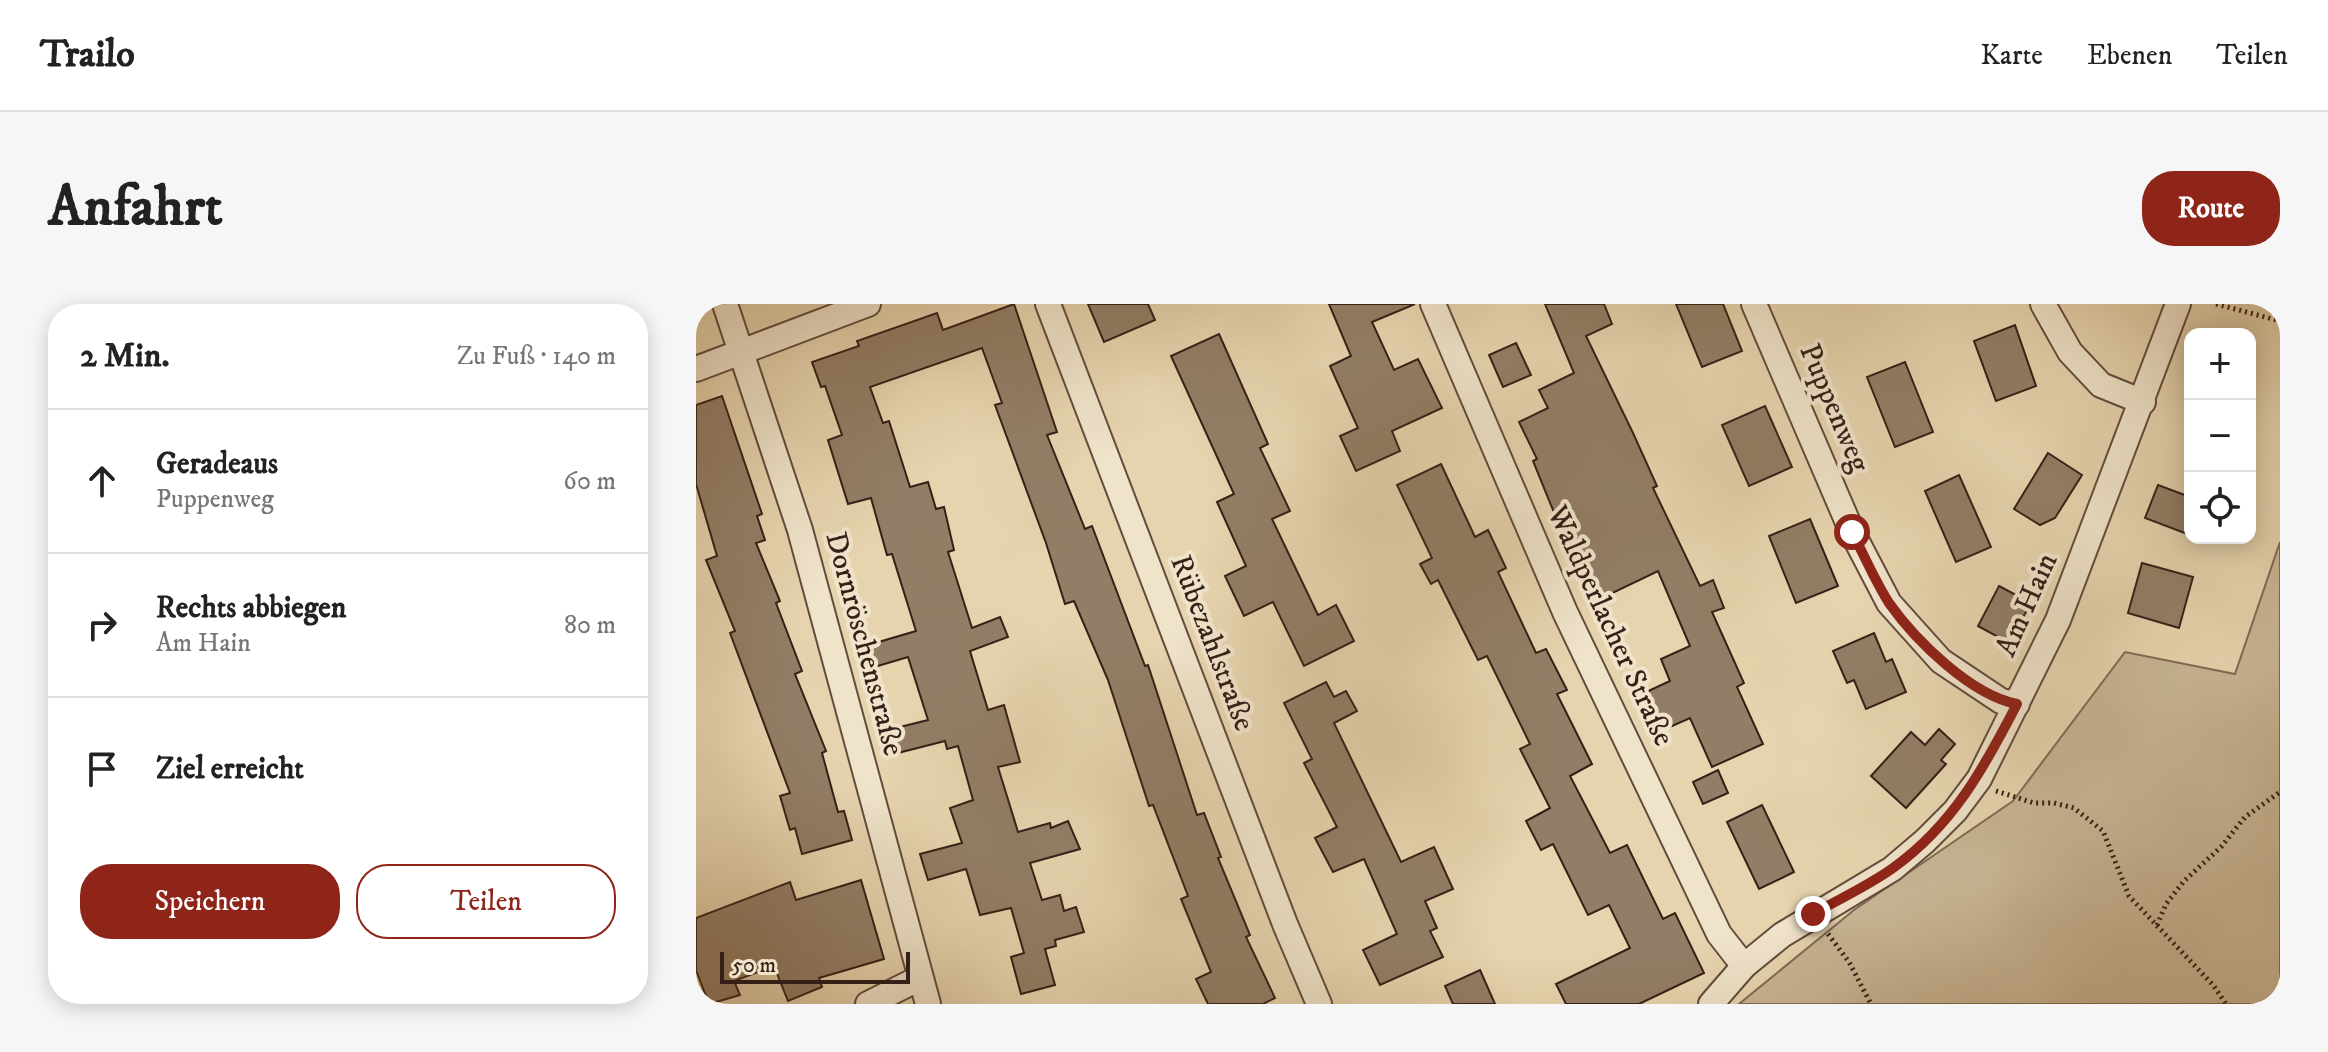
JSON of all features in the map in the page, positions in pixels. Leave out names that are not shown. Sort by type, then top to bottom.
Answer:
[{"type":"street","name":"Dornröschenstraße","points":[[725,304],[800,530],[928,1004]]},
{"type":"street","points":[[696,369],[868,304]]},
{"type":"street","name":"Rübezahlstraße","points":[[1048,304],[1285,924],[1319,1004]]},
{"type":"street","name":"Waldperlacher Straße","points":[[1433,304],[1565,612],[1719,934],[1744,966]]},
{"type":"street","name":"Puppenweg","points":[[1754,304],[1852,532],[1889,603],[1941,661],[2001,701],[2017,704]]},
{"type":"street","points":[[2043,304],[2070,352],[2101,385],[2143,402]]},
{"type":"street","name":"Am Hain","points":[[1711,1004],[1744,966],[1813,914],[1892,869],[1955,811],[1979,779],[2058,620],[2178,304]]},
{"type":"street","points":[[868,1004],[920,978]]},
{"type":"path","points":[[2216,304],[2280,321]]},
{"type":"path","points":[[1979,779],[1991,790],[2034,803],[2064,805],[2085,816],[2103,831],[2129,896],[2226,1004]]},
{"type":"path","points":[[2157,925],[2166,904],[2184,881],[2221,847],[2245,817],[2280,792]]},
{"type":"path","points":[[1813,914],[1849,962],[1871,1004]]},
{"type":"shaded area","points":[[2280,542],[2280,1004],[1739,1004],[1854,910],[2013,801],[2125,652],[2235,674]]},
{"type":"building","points":[[1014,304],[1057,432],[1047,435],[1085,529],[1092,526],[1145,666],[1148,665],[1197,815],[1204,813],[1221,857],[1218,858],[1250,935],[1246,937],[1275,998],[1263,1004],[1208,1004],[1196,979],[1211,972],[1181,899],[1188,896],[1153,805],[1149,806],[1108,680],[1074,601],[1065,604],[995,405],[1002,403],[982,348],[870,387],[883,423],[889,421],[910,487],[928,482],[936,509],[944,507],[954,550],[948,552],[972,628],[1000,617],[1008,637],[970,651],[988,710],[1004,705],[1020,762],[998,767],[1018,832],[1050,823],[1051,828],[1068,821],[1080,849],[1030,863],[1042,900],[1060,895],[1064,911],[1076,907],[1084,932],[1055,940],[1056,946],[1045,949],[1055,985],[1021,994],[1011,957],[1024,953],[1011,908],[980,915],[966,869],[928,880],[920,854],[962,843],[950,808],[973,800],[958,746],[947,749],[945,741],[894,754],[888,730],[928,720],[908,657],[871,668],[865,646],[916,631],[892,554],[887,555],[871,498],[848,504],[828,440],[842,435],[825,386],[821,387],[812,362],[859,346],[857,341],[937,313],[943,330]]},
{"type":"building","points":[[1088,304],[1148,304],[1155,320],[1104,342]]},
{"type":"building","points":[[1329,304],[1415,304],[1372,322],[1394,370],[1418,359],[1442,408],[1392,431],[1400,451],[1356,471],[1340,436],[1358,428],[1330,366],[1351,356]]},
{"type":"building","points":[[1545,304],[1604,304],[1612,324],[1586,336],[1633,433],[1657,486],[1653,488],[1700,586],[1713,580],[1724,608],[1712,612],[1744,683],[1737,687],[1763,744],[1712,767],[1690,718],[1661,731],[1644,693],[1670,681],[1661,659],[1690,646],[1658,571],[1598,600],[1569,541],[1566,542],[1533,461],[1537,459],[1519,422],[1548,408],[1539,390],[1574,373]]},
{"type":"building","points":[[1676,304],[1723,304],[1742,351],[1702,367]]},
{"type":"building","points":[[2015,325],[2036,386],[1996,401],[1974,341]]},
{"type":"building","points":[[1219,334],[1268,444],[1260,448],[1290,511],[1272,519],[1318,615],[1336,605],[1354,641],[1304,666],[1273,602],[1244,616],[1225,576],[1246,566],[1217,502],[1234,494],[1171,356]]},
{"type":"building","points":[[1516,343],[1531,375],[1503,387],[1489,355]]},
{"type":"building","points":[[1905,362],[1933,432],[1895,447],[1867,377]]},
{"type":"building","points":[[722,396],[762,514],[757,516],[765,540],[756,543],[780,601],[776,603],[802,671],[795,674],[826,751],[822,753],[838,812],[844,811],[852,840],[802,854],[795,828],[790,830],[780,796],[790,793],[730,633],[735,631],[706,560],[717,556],[696,484],[696,405]]},
{"type":"building","points":[[1765,406],[1792,467],[1749,486],[1722,425]]},
{"type":"building","points":[[2048,453],[2082,475],[2055,518],[2040,525],[2014,509]]},
{"type":"building","points":[[1441,464],[1475,537],[1488,530],[1506,568],[1498,572],[1536,653],[1546,649],[1567,690],[1557,694],[1592,764],[1570,776],[1610,853],[1627,845],[1663,919],[1675,913],[1704,973],[1639,1004],[1566,1004],[1556,984],[1630,948],[1609,905],[1588,915],[1553,844],[1541,850],[1526,821],[1550,808],[1520,749],[1530,744],[1487,656],[1478,660],[1438,580],[1431,584],[1420,564],[1432,558],[1397,485]]},
{"type":"building","points":[[1959,475],[1991,547],[1956,562],[1925,491]]},
{"type":"building","points":[[2158,485],[2184,495],[2184,533],[2145,518]]},
{"type":"building","points":[[1810,519],[1838,586],[1796,603],[1769,536]]},
{"type":"building","points":[[2142,563],[2193,577],[2179,628],[2128,613]]},
{"type":"building","points":[[1999,586],[2031,603],[2009,643],[1978,626]]},
{"type":"building","points":[[1874,633],[1886,662],[1892,659],[1906,692],[1866,709],[1854,680],[1847,683],[1833,651]]},
{"type":"building","points":[[1326,682],[1334,697],[1346,691],[1357,711],[1334,723],[1401,862],[1434,847],[1453,889],[1425,901],[1437,928],[1430,931],[1443,957],[1380,985],[1363,950],[1397,934],[1364,859],[1333,872],[1315,838],[1337,827],[1304,763],[1312,759],[1284,703]]},
{"type":"building","points":[[1939,729],[1955,744],[1941,760],[1946,764],[1906,808],[1871,776],[1911,732],[1925,745]]},
{"type":"building","points":[[1718,770],[1728,793],[1703,804],[1693,782]]},
{"type":"building","points":[[1762,805],[1794,872],[1759,889],[1727,822]]},
{"type":"building","points":[[861,880],[884,959],[819,978],[822,987],[788,1001],[774,966],[734,981],[740,995],[709,1004],[696,970],[696,918],[790,882],[796,900]]},
{"type":"building","points":[[1480,970],[1495,1004],[1453,1004],[1445,986]]},
{"type":"route","points":[[1813,914],[1892,869],[1955,811],[1979,779],[2017,704],[2001,701],[1941,661],[1889,603],[1852,532]]}]
